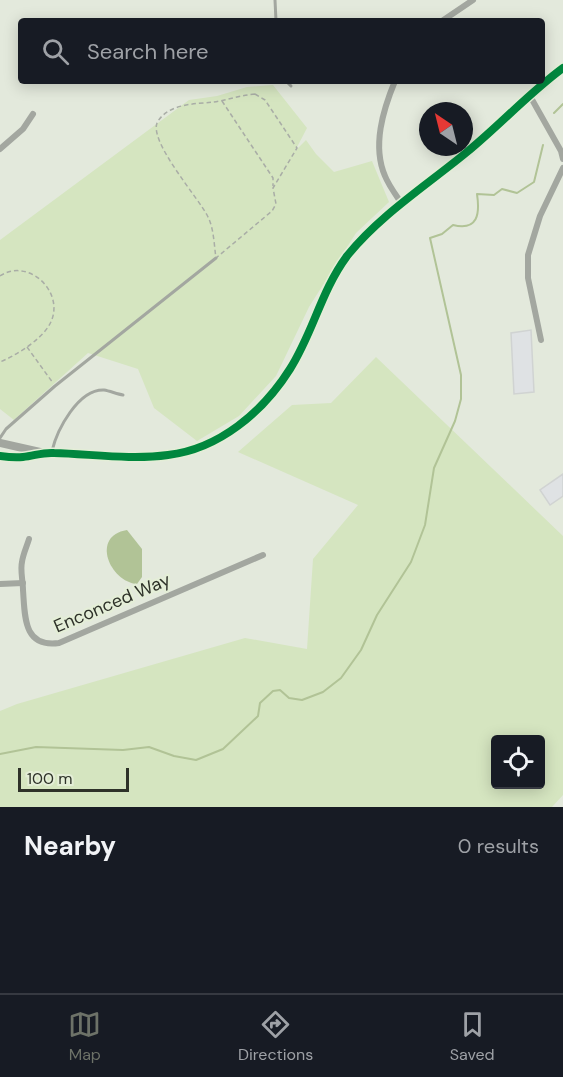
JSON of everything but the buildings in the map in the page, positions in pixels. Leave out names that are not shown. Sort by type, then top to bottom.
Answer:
[{"type":"street","points":[[446,18],[473,0]]},
{"type":"street","points":[[545,83],[563,68]]},
{"type":"street","points":[[394,84],[382,120],[379,149],[386,177],[402,204]]},
{"type":"street","points":[[0,443],[48,453],[165,456],[198,448],[234,429],[268,398],[290,370],[301,351],[323,296],[341,265],[365,236],[469,151],[544,84]]},
{"type":"street","points":[[530,96],[556,141],[563,159]]},
{"type":"street","points":[[0,148],[23,129],[33,114]]},
{"type":"street","points":[[541,340],[528,278],[528,255],[540,216],[562,175],[563,168]]},
{"type":"street","points":[[0,456],[23,457],[48,453]]},
{"type":"street","name":"Enconced Way","points":[[29,539],[22,563],[27,628],[36,639],[50,644],[59,643],[263,555]]},
{"type":"street","points":[[0,584],[23,583]]},
{"type":"lane","points":[[275,0],[276,18]]},
{"type":"lane","points":[[0,438],[6,429],[55,386],[216,258]]},
{"type":"lane","points":[[48,453],[59,429],[73,409],[88,396],[104,390],[123,395]]},
{"type":"path","points":[[216,258],[210,220],[158,138],[156,129],[158,121],[168,112],[185,105],[255,94],[265,100],[297,148],[273,188]]},
{"type":"path","points":[[216,258],[272,211],[276,204],[273,178],[222,100]]},
{"type":"path","points":[[0,276],[9,270],[26,271],[42,279],[53,297],[54,313],[48,327],[27,347],[0,362]]},
{"type":"path","points":[[27,347],[55,386]]},
{"type":"shaded area","points":[[273,85],[307,128],[295,151],[306,140],[334,172],[372,161],[389,202],[356,233],[309,307],[276,376],[239,416],[197,441],[154,408],[138,369],[88,353],[14,420],[0,409],[0,240],[189,100],[217,96],[247,87]]},
{"type":"shaded area","points":[[376,357],[563,536],[563,795],[552,807],[0,807],[0,711],[17,704],[245,638],[307,649],[313,559],[358,505],[238,452],[292,405],[331,403]]},
{"type":"shaded area","points":[[127,530],[142,549],[142,577],[137,584],[119,576],[112,568],[108,558],[109,541],[116,534]]},
{"type":"waterway","points":[[554,113],[563,104]]},
{"type":"waterway","points":[[0,754],[36,747],[123,750],[149,747],[174,756],[196,760],[223,749],[258,716],[260,703],[273,691],[280,690],[289,698],[302,700],[323,692],[341,678],[361,650],[377,615],[411,562],[425,525],[434,468],[455,421],[461,399],[461,375],[430,238],[442,234],[453,225],[468,226],[472,223],[477,214],[477,194],[494,195],[502,189],[517,193],[534,182],[543,145]]},
{"type":"cycle path","points":[[545,82],[563,68]]},
{"type":"cycle path","points":[[0,456],[20,457],[50,453],[125,457],[168,455],[205,445],[238,426],[267,400],[290,369],[330,283],[347,256],[360,241],[389,214],[467,152],[543,84]]}]
